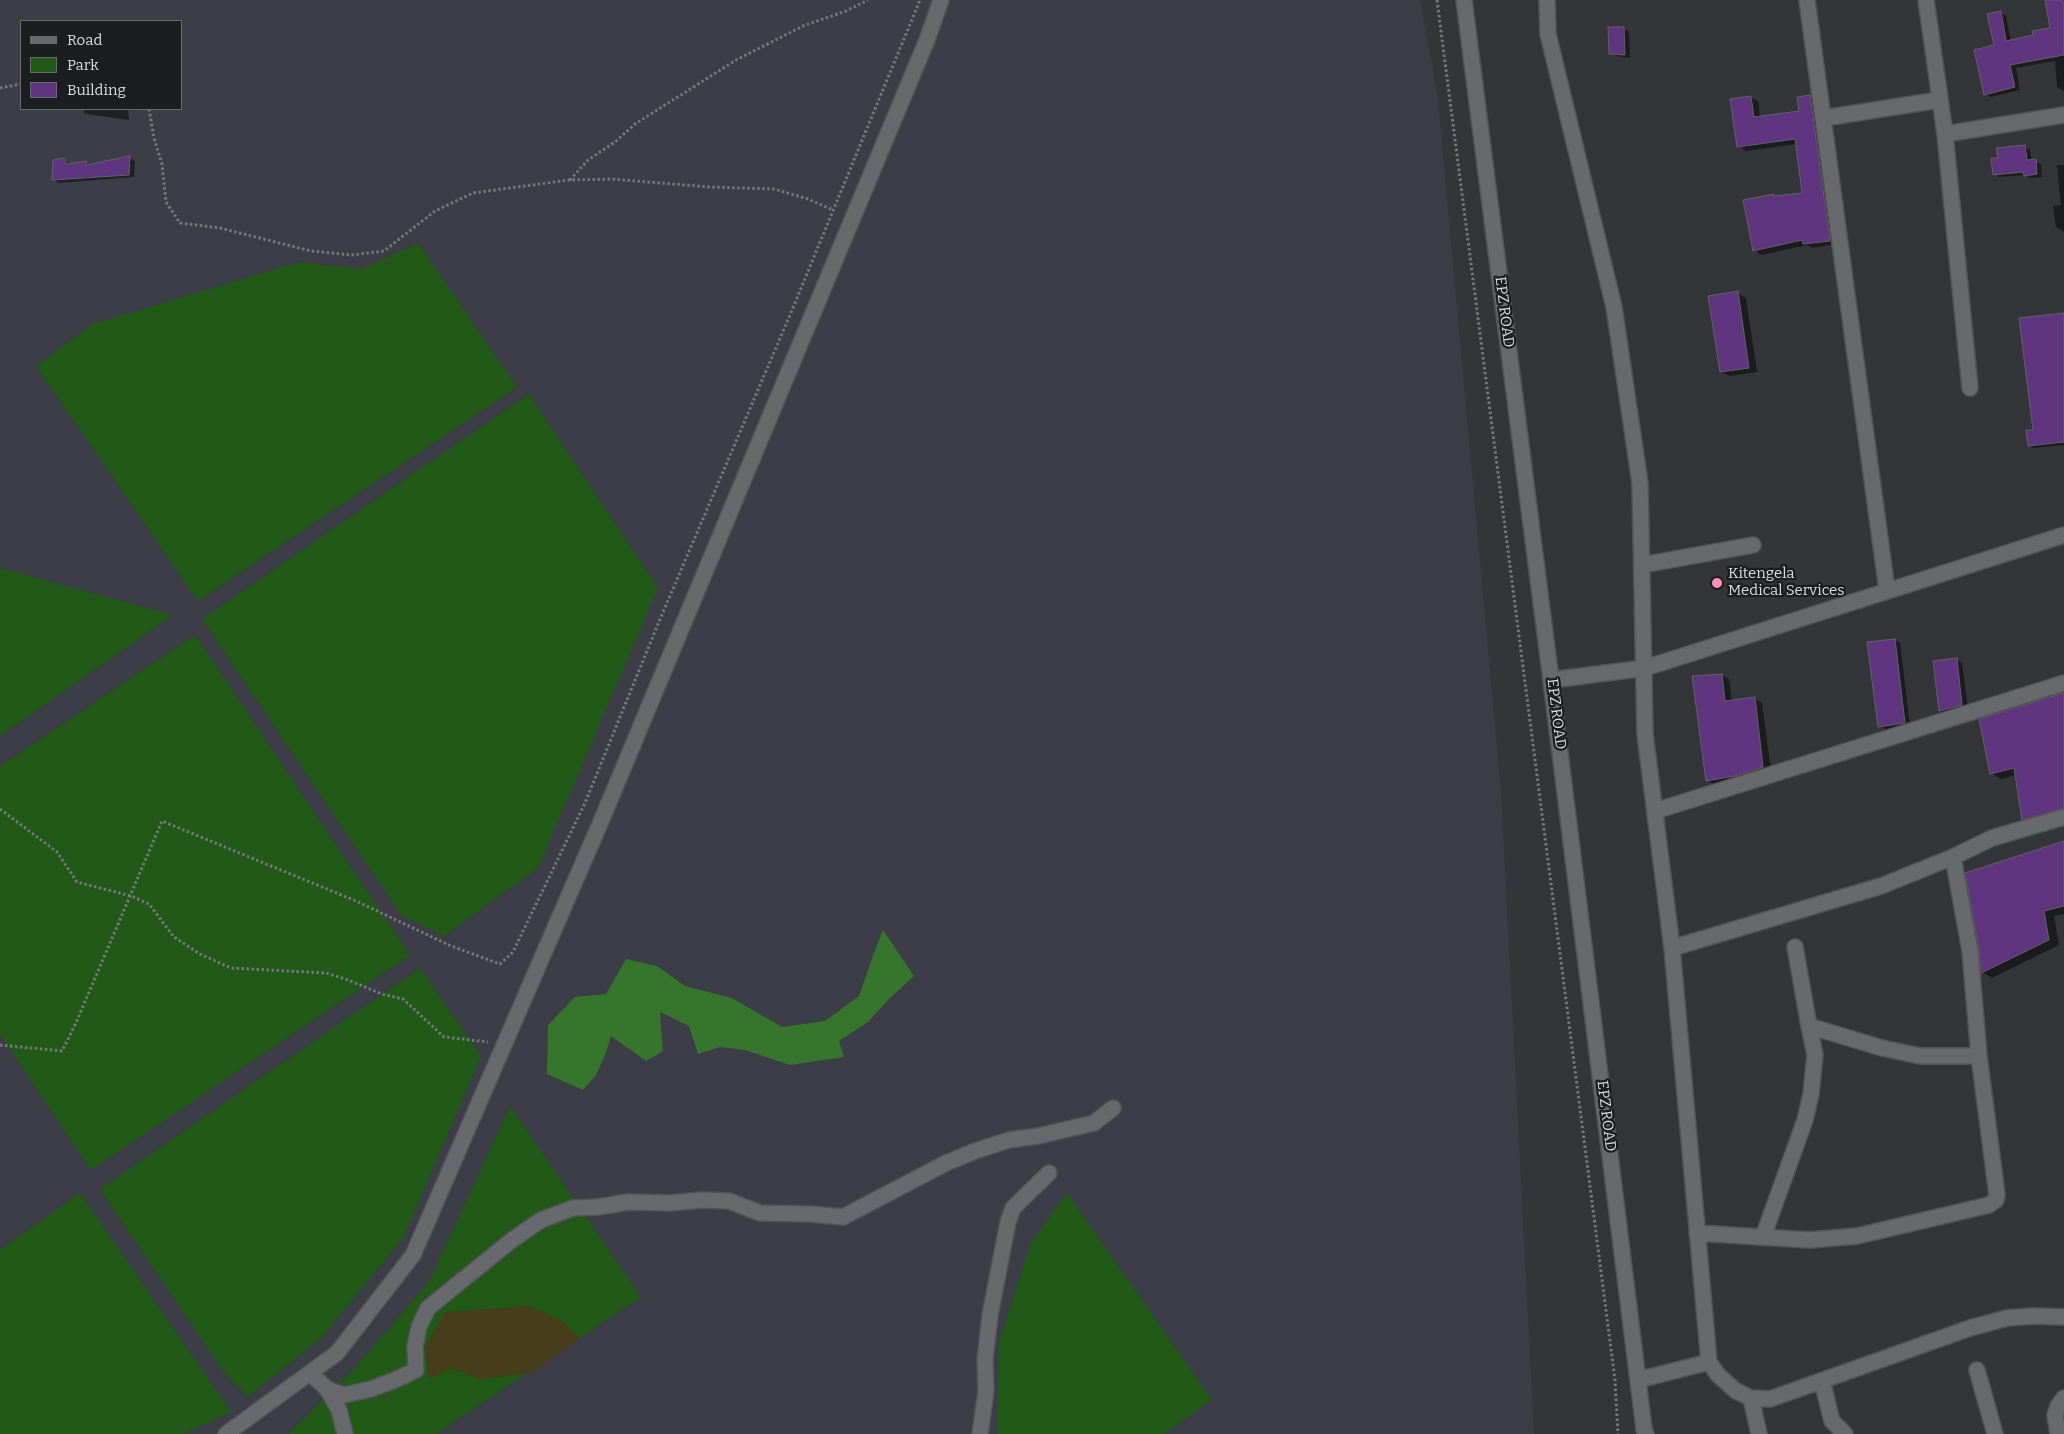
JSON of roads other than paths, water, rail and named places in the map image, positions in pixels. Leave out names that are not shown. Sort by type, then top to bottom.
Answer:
[{"type":"street","points":[[226,1434],[337,1353],[413,1255],[602,819],[927,40],[941,0]]},
{"type":"street","name":"EPZ ROAD","points":[[1464,0],[1552,680],[1644,1432]]},
{"type":"street","points":[[1547,0],[1548,34],[1614,306],[1640,483],[1645,734],[1672,948],[1709,1362],[1718,1374],[1736,1391],[1751,1398],[1770,1399],[1970,1328],[2007,1318],[2033,1316],[2064,1317]]},
{"type":"street","points":[[1808,0],[1887,590]]},
{"type":"street","points":[[1926,0],[1945,134],[1970,388]]},
{"type":"street","points":[[1824,118],[1939,100]]},
{"type":"street","points":[[1945,134],[2064,115]]},
{"type":"street","points":[[1552,680],[1645,668],[2064,535]]},
{"type":"street","points":[[1642,565],[1753,545]]},
{"type":"street","points":[[1656,811],[2064,683]]},
{"type":"street","points":[[1672,948],[1881,886],[1953,857],[1992,838],[2064,817]]},
{"type":"street","points":[[1697,1233],[1808,1240],[1857,1236],[1993,1202],[1996,1195],[1979,1056],[1970,951],[1953,857]]},
{"type":"street","points":[[1762,1237],[1805,1120],[1811,1094],[1815,1055],[1795,947]]},
{"type":"street","points":[[1809,1026],[1882,1048],[1920,1056],[1979,1056]]},
{"type":"street","points":[[327,1390],[344,1395],[387,1383],[416,1370],[414,1346],[419,1327],[428,1308],[512,1240],[541,1220],[573,1208],[628,1202],[729,1201],[760,1213],[843,1217],[931,1170],[975,1151],[1010,1140],[1038,1136],[1094,1123],[1113,1108]]},
{"type":"street","points":[[980,1434],[986,1391],[985,1359],[990,1315],[1008,1222],[1014,1208],[1049,1172]]},
{"type":"street","points":[[1638,1380],[1709,1362]]},
{"type":"street","points":[[1977,1370],[1990,1433]]},
{"type":"street","points":[[310,1373],[327,1390],[339,1410],[345,1434]]},
{"type":"street","points":[[1822,1381],[1832,1421],[1845,1434]]},
{"type":"street","points":[[1751,1398],[1760,1434]]},
{"type":"street","points":[[2058,1434],[2055,1415],[2058,1406],[2064,1398]]},
{"type":"place","name":"Kitengela Medical Services","points":[[1717,583]]}]
